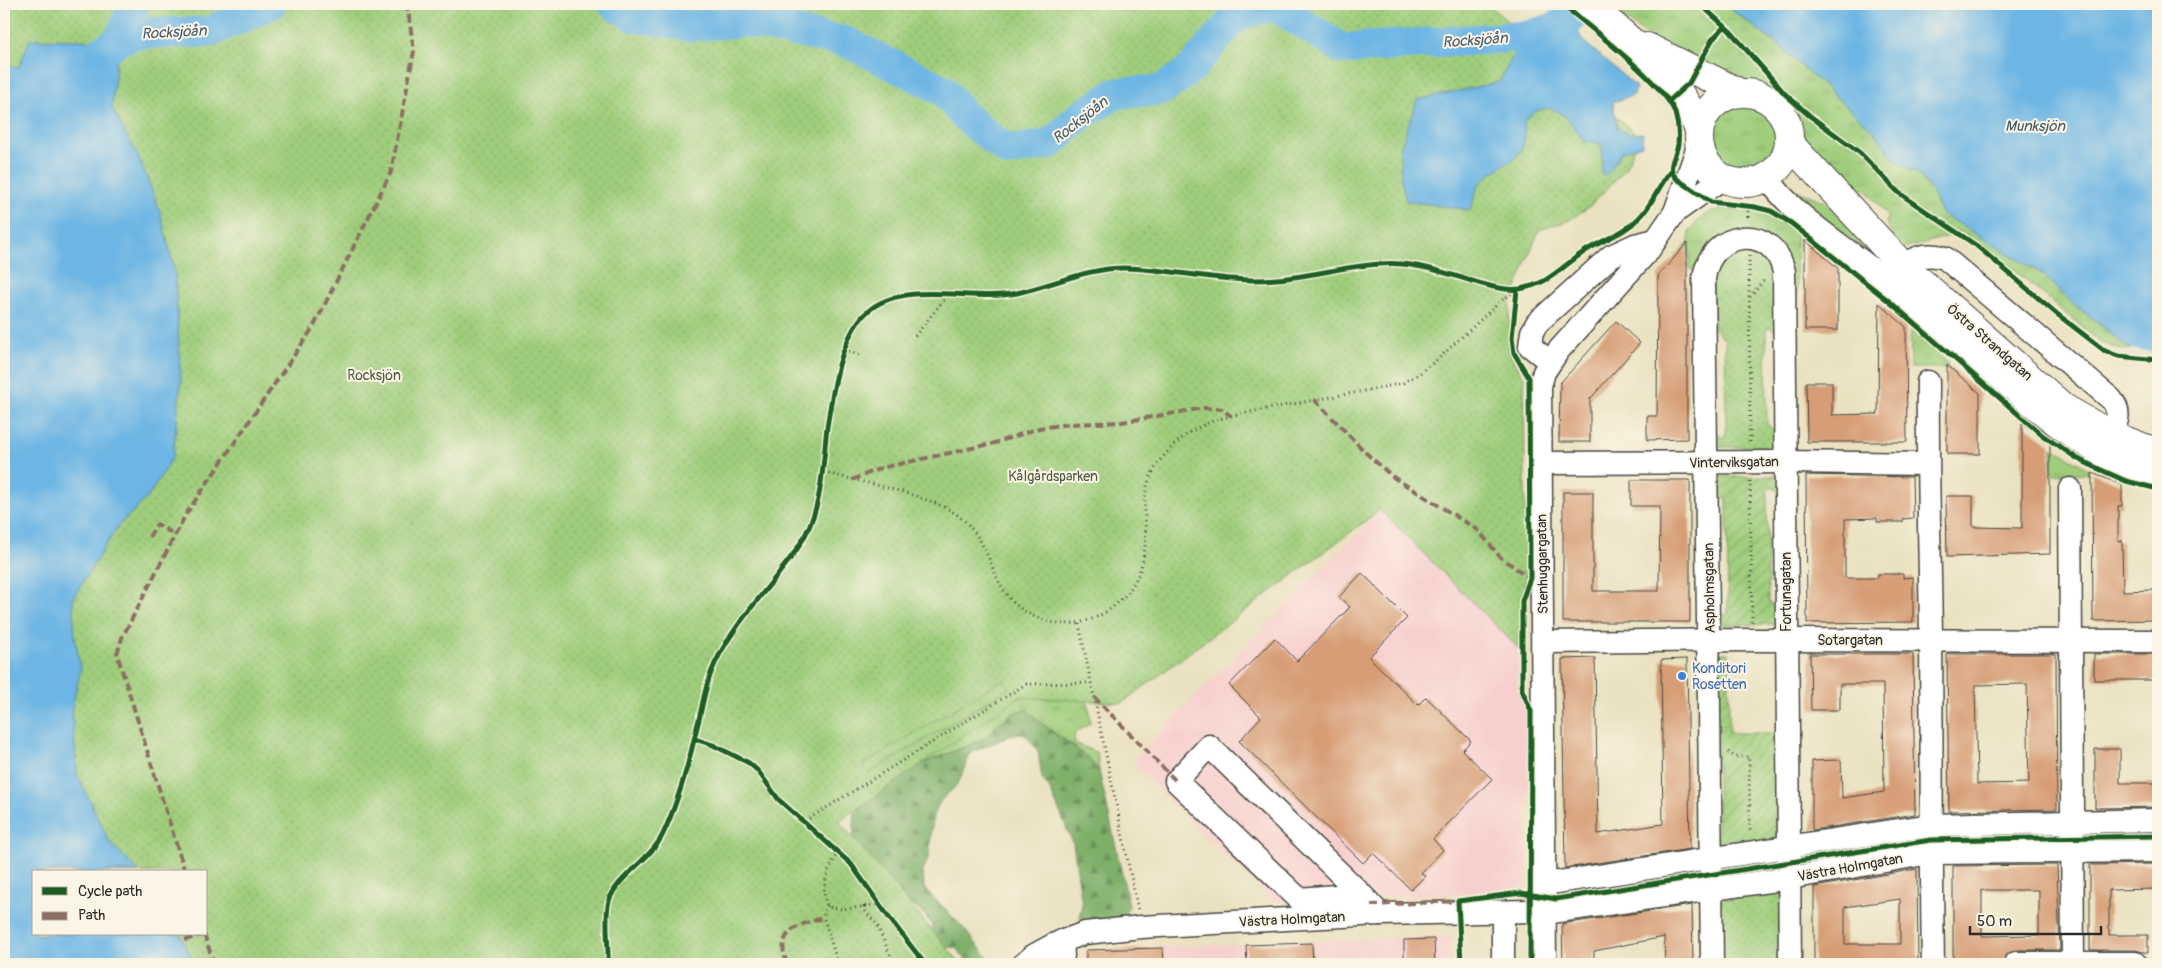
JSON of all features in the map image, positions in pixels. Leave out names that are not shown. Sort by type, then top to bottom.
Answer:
[{"type":"main road","points":[[1592,7],[1629,38],[1680,92],[1692,112],[1703,158],[1723,178],[1738,183],[1753,182],[1770,175],[1781,164],[1789,143],[1788,127],[1781,112],[1770,101],[1756,94],[1740,93],[1726,96],[1713,105],[1704,116],[1699,137]]},
{"type":"main road","points":[[1629,38],[1740,93]]},
{"type":"main road","name":"Östra Strandgatan","points":[[1789,143],[1902,265],[2064,408],[2111,435],[2156,441]]},
{"type":"main road","name":"Östra Strandgatan","points":[[1770,175],[1803,182],[1844,201]]},
{"type":"street","name":"Stenhuggargatan","points":[[1545,964],[1537,912],[1546,884],[1540,386],[1544,372],[1550,362],[1656,240],[1675,212],[1699,137]]},
{"type":"street","points":[[1770,175],[1786,201],[1886,280],[2041,415],[2078,442],[2118,463],[2158,476]]},
{"type":"street","name":"Stenhuggargatan","points":[[1675,212],[1723,178]]},
{"type":"street","name":"Fortunagatan","points":[[1749,238],[1766,244],[1773,250],[1779,257],[1784,272],[1790,964]]},
{"type":"street","name":"Aspholmsgatan","points":[[1712,964],[1705,270],[1713,252],[1721,245],[1730,240],[1749,238]]},
{"type":"street","points":[[1550,362],[1530,346],[1532,332],[1537,323],[1611,256],[1635,245],[1656,240]]},
{"type":"street","points":[[1902,265],[1920,256],[1936,255],[1945,258],[2111,399],[2116,406],[2118,414],[2111,435]]},
{"type":"street","points":[[1928,382],[1927,464],[1931,640],[1930,854],[1933,964]]},
{"type":"street","name":"Vinterviksgatan","points":[[1541,463],[1786,462],[1927,464]]},
{"type":"street","points":[[2070,490],[2073,963]]},
{"type":"street","name":"Sotargatan","points":[[1543,642],[1710,640],[2158,641]]},
{"type":"street","points":[[1361,894],[1299,899],[1176,781],[1209,746],[1361,894],[1380,914]]},
{"type":"street","name":"Västra Holmgatan","points":[[1546,884],[1931,825],[2158,820]]},
{"type":"street","name":"Västra Holmgatan","points":[[1024,964],[1033,956],[1058,950],[1085,933],[1141,927],[1380,914],[1537,912],[1790,878],[1930,854],[2158,851]]},
{"type":"street","points":[[1503,912],[1503,964]]},
{"type":"street","points":[[2016,963],[2135,962]]},
{"type":"path","points":[[1748,206],[1752,640]]},
{"type":"path","points":[[824,472],[914,496],[943,506],[959,516],[980,539],[988,553],[998,582],[1006,597],[1017,607],[1047,621],[1062,624],[1079,624],[1106,613],[1123,598],[1132,586],[1144,559],[1143,505],[1145,488],[1160,460],[1186,435],[1206,423],[1231,416],[1404,383],[1420,373],[1502,300],[1517,290]]},
{"type":"path","points":[[915,336],[948,295]]},
{"type":"path","points":[[844,350],[860,355]]},
{"type":"path","points":[[2156,441],[2158,383]]},
{"type":"path","points":[[1079,624],[1141,927]]},
{"type":"path","points":[[805,821],[1026,684],[1091,683]]},
{"type":"path","points":[[1726,750],[1734,757],[1749,757],[1750,853]]},
{"type":"path","points":[[828,906],[824,898],[823,889],[829,868],[838,852]]},
{"type":"path","points":[[828,906],[840,908],[879,904]]},
{"type":"path","points":[[828,906],[823,912],[824,919],[838,964]]},
{"type":"path","points":[[864,906],[866,914],[876,924],[890,957],[897,964]]},
{"type":"shaded area","points":[[1381,510],[1518,648],[1517,689],[1527,714],[1528,885],[1487,892],[1273,902],[1156,788],[1132,760]]},
{"type":"shaded area","points":[[1450,936],[1451,964],[1085,964],[1084,950]]},
{"type":"green space","name":"Rocksjön","points":[[4,4],[1488,4],[1636,134],[1632,154],[1624,171],[1590,206],[1568,221],[1539,230],[1510,304],[1509,351],[1524,378],[1526,578],[1518,648],[1380,510],[1122,703],[1019,697],[839,821],[961,964],[4,964]]},
{"type":"green space","points":[[1606,4],[1724,4],[1777,44],[1874,131],[1896,161],[1918,174],[1931,191],[1941,213],[2044,275],[2072,303],[2130,349],[2123,350],[2101,343],[1989,249],[1962,232],[1904,249],[1899,247],[1885,221],[1888,216],[1864,188],[1860,190],[1827,173],[1799,141],[1791,117],[1782,103],[1773,95],[1743,83],[1646,35]]},
{"type":"green space","points":[[1743,105],[1756,108],[1767,115],[1774,126],[1777,139],[1774,152],[1767,163],[1756,170],[1743,173],[1730,170],[1719,163],[1712,152],[1709,139],[1712,126],[1719,115],[1730,108]]},
{"type":"green space","points":[[1796,190],[1826,202],[1886,266],[1802,201],[1794,192]]},
{"type":"green space","points":[[1727,209],[1765,213],[1796,231],[1797,299],[1695,272],[1689,267],[1689,231],[1709,212]]},
{"type":"green space","points":[[1745,245],[1772,258],[1779,334],[1769,326],[1766,331],[1767,424],[1780,435],[1779,447],[1715,447],[1713,430],[1723,438],[1726,432],[1725,340],[1713,328],[1712,273],[1717,259]]},
{"type":"green space","points":[[1910,330],[1947,362],[1947,368],[1911,368]]},
{"type":"green space","points":[[2052,447],[2088,469],[2088,473],[2052,474]]},
{"type":"green space","points":[[1780,476],[1781,494],[1772,486],[1767,490],[1768,601],[1781,613],[1781,624],[1716,625],[1714,606],[1724,616],[1728,612],[1727,500],[1713,487],[1713,477]]},
{"type":"green space","points":[[1717,653],[1729,653],[1729,733],[1782,733],[1784,839],[1717,849]]},
{"type":"green space","points":[[1004,679],[1009,688],[868,774],[862,765]]},
{"type":"green space","points":[[1084,694],[1089,709],[1090,723],[1074,734],[1075,743],[1097,753],[1099,771],[1075,747],[1045,726],[1027,710],[997,725],[988,736],[970,745],[929,761],[914,764],[1015,695]]},
{"type":"green space","points":[[1028,710],[1045,726],[1083,754],[1099,771],[1129,906],[1125,913],[1115,921],[1082,927],[1080,917],[1082,904],[1073,843],[1050,789],[1042,778],[1038,751],[1027,736],[1017,733],[970,753],[958,784],[941,800],[933,815],[929,856],[923,871],[924,888],[959,923],[993,964],[970,964],[955,947],[939,948],[930,934],[933,925],[925,915],[894,890],[853,843],[855,806],[914,764],[929,761],[970,745],[988,736],[997,725],[1015,712]]},
{"type":"green space","points":[[2158,827],[2158,844],[1934,848],[1556,907],[1556,890],[1934,832]]},
{"type":"green space","points":[[1785,888],[1785,964],[1718,964],[1718,900]]},
{"type":"water","name":"Munksjön","points":[[1724,4],[2158,4],[2158,373],[2072,303],[2044,275],[1941,213],[1931,191],[1918,174],[1896,161],[1874,131],[1777,44]]},
{"type":"water","points":[[1559,9],[1579,26],[1576,28],[1582,40],[1636,87],[1634,95],[1613,102],[1617,128],[1630,134],[1643,133],[1642,145],[1621,152],[1609,172],[1602,176],[1602,145],[1594,142],[1584,142],[1566,117],[1551,109],[1543,109],[1524,121],[1525,135],[1519,153],[1514,159],[1481,182],[1470,210],[1406,201],[1401,180],[1400,149],[1417,100],[1499,82],[1526,31]]},
{"type":"water","points":[[30,39],[118,41],[112,108],[139,158],[160,211],[175,272],[181,382],[173,456],[148,497],[118,526],[73,598],[75,639],[81,669],[72,707],[77,774],[110,843],[137,870],[32,870],[32,936],[181,936],[194,964],[4,964],[4,64],[19,67]]},
{"type":"pier","points":[[2130,349],[2158,352],[2158,367],[2146,366],[2130,352]]},
{"type":"building","points":[[1805,240],[1838,268],[1838,330],[1805,330]]},
{"type":"building","points":[[1687,243],[1687,439],[1647,440],[1647,416],[1657,416],[1658,276]]},
{"type":"building","points":[[1879,303],[1906,327],[1907,442],[1807,442],[1806,382],[1832,382],[1832,415],[1878,414]]},
{"type":"building","points":[[1616,321],[1640,343],[1590,399],[1590,442],[1559,442],[1560,383]]},
{"type":"building","points":[[1947,365],[1980,393],[1980,454],[1947,454]]},
{"type":"building","points":[[2022,423],[2050,444],[2050,554],[1947,557],[1946,496],[1973,496],[1973,527],[2022,528]]},
{"type":"building","points":[[2092,473],[2122,485],[2122,506],[2118,506],[2118,541],[2122,540],[2123,591],[2154,590],[2154,595],[2158,595],[2158,620],[2093,621]]},
{"type":"building","points":[[1806,475],[1912,477],[1913,518],[1903,519],[1903,522],[1877,522],[1877,518],[1845,519],[1845,578],[1878,578],[1878,574],[1903,574],[1903,578],[1913,577],[1913,622],[1807,623]]},
{"type":"building","points":[[1631,480],[1690,480],[1690,622],[1563,622],[1563,492],[1593,492],[1593,591],[1659,591],[1660,506],[1631,506]]},
{"type":"building","points":[[1362,573],[1407,618],[1369,657],[1418,705],[1426,697],[1471,741],[1462,750],[1492,779],[1433,839],[1443,850],[1421,873],[1425,876],[1411,890],[1373,853],[1363,863],[1239,741],[1261,717],[1229,685],[1275,638],[1297,661],[1350,607],[1339,597]]},
{"type":"building","points":[[1810,654],[1913,654],[1915,814],[1812,830],[1812,761],[1841,760],[1842,798],[1884,792],[1883,684],[1840,684],[1840,710],[1811,710]]},
{"type":"building","points":[[1947,654],[2056,654],[2057,809],[1949,811]],"holes":[[[2027,684],[2029,783],[1977,784],[1975,685]]]},
{"type":"building","points":[[2094,654],[2158,654],[2158,680],[2094,680]]},
{"type":"building","points":[[1595,658],[1598,834],[1663,824],[1661,660],[1687,659],[1690,849],[1565,868],[1562,659]]},
{"type":"building","points":[[2095,749],[2120,749],[2120,783],[2158,783],[2158,807],[2095,808]]},
{"type":"building","points":[[2158,864],[2158,889],[2109,890],[2109,935],[2148,935],[2148,953],[2135,950],[2090,950],[2090,865]]},
{"type":"building","points":[[2057,865],[2060,950],[2016,950],[2005,956],[2003,964],[1953,964],[1953,866]],"holes":[[[1982,890],[2039,890],[2039,935],[1982,936]]]},
{"type":"building","points":[[1917,869],[1918,964],[1814,964],[1814,887]],"holes":[[[1900,899],[1900,944],[1845,944],[1845,907]]]},
{"type":"building","points":[[1692,905],[1693,964],[1665,964],[1664,937],[1594,951],[1594,964],[1563,964],[1562,924]]},
{"type":"building","points":[[1434,939],[1435,964],[1404,964],[1404,940]]},
{"type":"building","points":[[1312,943],[1313,964],[1247,964],[1246,945]]},
{"type":"building","points":[[1163,948],[1164,964],[1086,964],[1086,950]]},
{"type":"waterway","points":[[118,41],[135,4]]},
{"type":"waterway","name":"Rocksjöån","points":[[82,63],[118,41],[137,33],[209,32],[271,4]]},
{"type":"waterway","name":"Rocksjöån","points":[[613,4],[635,17],[689,26],[745,22],[846,42],[943,90],[964,116],[1008,151],[1050,144],[1080,116],[1117,93],[1162,90],[1191,69],[1236,16],[1274,5],[1342,49],[1528,36],[1553,28],[1571,19]]},
{"type":"marked path","points":[[184,870],[117,654],[122,638],[186,514],[314,326],[391,172],[414,51],[407,4]]},
{"type":"marked path","points":[[1315,400],[1366,453],[1393,477],[1478,530],[1500,557],[1530,578]]},
{"type":"marked path","points":[[852,480],[881,468],[995,443],[1039,428],[1070,424],[1122,422],[1204,408],[1222,409],[1231,416]]},
{"type":"marked path","points":[[149,537],[157,524],[175,535]]},
{"type":"marked path","points":[[1094,697],[1176,781]]},
{"type":"marked path","points":[[1371,905],[1462,901]]},
{"type":"marked path","points":[[787,964],[784,953],[786,937],[797,927],[824,918]]},
{"type":"marked path","points":[[185,940],[198,936]]},
{"type":"marked path","points":[[205,936],[214,964]]},
{"type":"cycle path","points":[[1562,4],[1625,56],[1669,101],[1675,113],[1678,129],[1678,144],[1672,162],[1672,170],[1677,179],[1711,202],[1755,207],[1771,211],[1791,223],[1890,302],[2042,435],[2078,459],[2099,469],[2126,481],[2158,489]]},
{"type":"cycle path","points":[[1700,4],[1730,31],[1785,94],[1810,116],[1860,153],[1899,193],[1977,246],[2057,314],[2105,351],[2118,356],[2158,360]]},
{"type":"cycle path","points":[[1669,101],[1689,83],[1712,40],[1725,26]]},
{"type":"cycle path","points":[[608,964],[607,915],[609,901],[619,884],[651,852],[663,834],[683,781],[707,686],[718,657],[738,625],[797,549],[806,535],[812,520],[820,490],[828,419],[835,380],[848,338],[864,315],[879,304],[897,297],[916,294],[999,295],[1017,293],[1084,274],[1125,268],[1238,280],[1257,280],[1372,265],[1402,264],[1429,268],[1495,287],[1519,289],[1530,287],[1548,279],[1587,250],[1634,223],[1645,212],[1671,171]]},
{"type":"cycle path","points":[[1517,290],[1512,338],[1514,353],[1529,378],[1530,578],[1522,601],[1522,690],[1531,711],[1530,964]]},
{"type":"cycle path","points":[[695,739],[713,745],[749,763],[758,771],[779,800],[851,864],[925,964]]},
{"type":"cycle path","points":[[1461,964],[1458,901],[1521,893],[1556,899],[1931,840],[2158,836]]},
{"type":"place","name":"Konditori Rosetten","points":[[1682,676]]},
{"type":"park label","name":"Kålgårdsparken","points":[[1053,476]]}]
